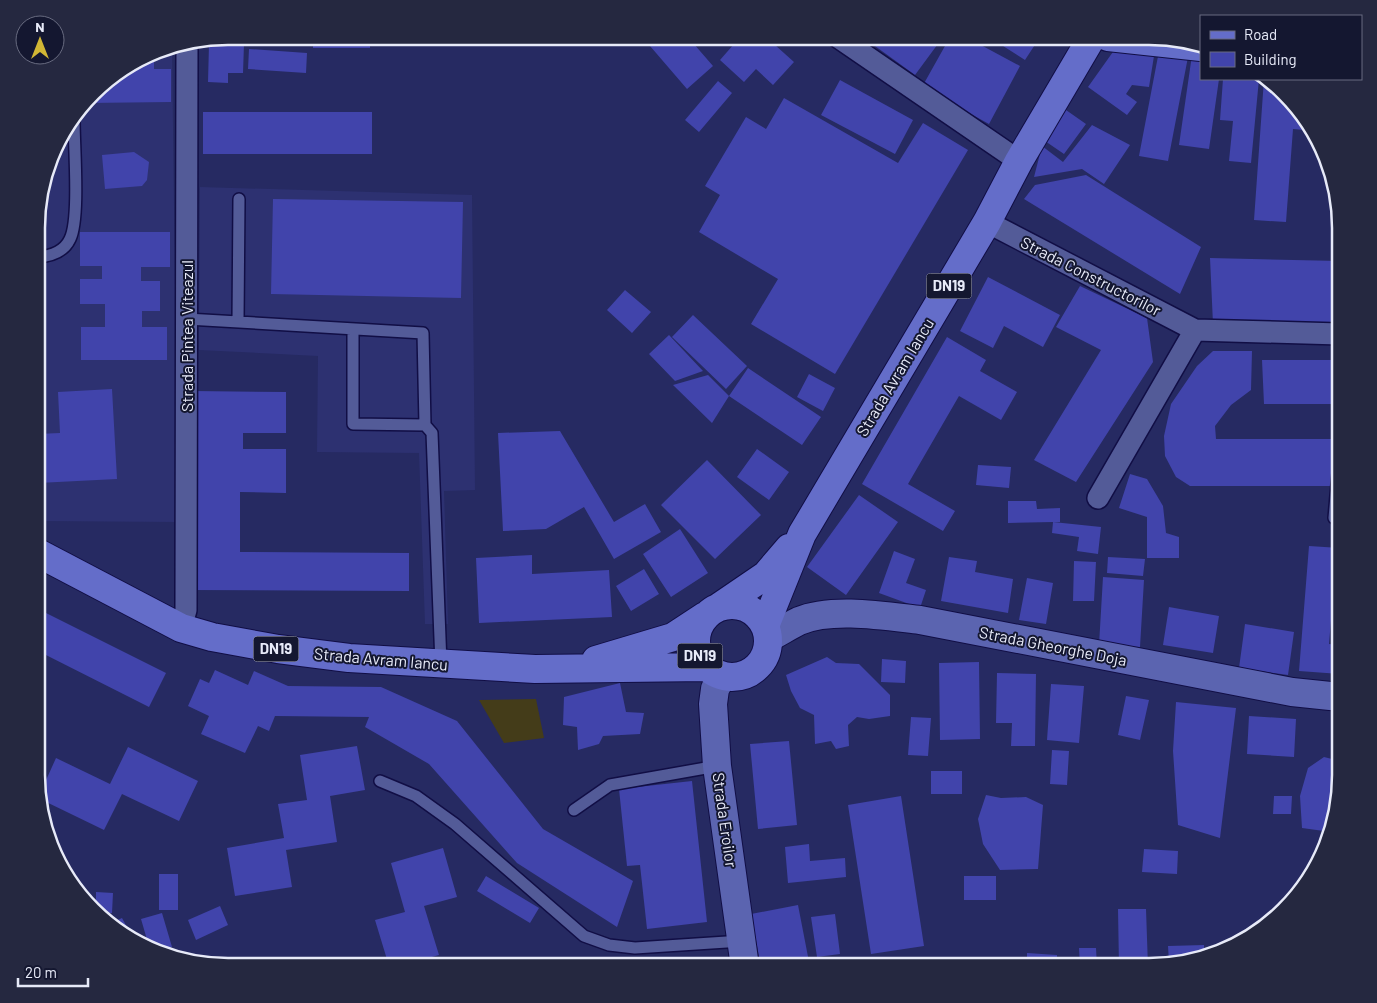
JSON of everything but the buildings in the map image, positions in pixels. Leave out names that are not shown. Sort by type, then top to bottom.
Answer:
[{"type":"main road","name":"Strada Avram Iancu","points":[[535,668],[601,659],[673,637],[766,575],[802,534],[987,222],[1019,161],[1087,45]]},
{"type":"main road","name":"Strada Avram Iancu","points":[[767,632],[802,534]]},
{"type":"main road","name":"Strada Avram Iancu","points":[[45,556],[181,628],[212,637],[278,649],[350,658],[442,664],[535,668],[715,671]]},
{"type":"main road","points":[[712,612],[738,605],[754,612],[767,632]]},
{"type":"main road","name":"DN19","points":[[712,612],[697,632],[697,649],[715,671],[735,677],[754,670],[763,659],[767,632]]},
{"type":"main road","name":"Strada Gheorghe Doja","points":[[767,632],[801,621],[830,615],[878,615],[920,620],[1292,692],[1332,696]]},
{"type":"main road","name":"Strada Eroilor","points":[[715,671],[713,704],[717,766],[744,954]]},
{"type":"street","points":[[851,45],[1019,161]]},
{"type":"street","name":"Strada Pintea Viteazul","points":[[181,628],[186,610],[187,50]]},
{"type":"street","name":"Strada Constructorilor","points":[[987,222],[1195,330],[1332,334]]},
{"type":"street","points":[[1098,498],[1195,330]]},
{"type":"lane","points":[[45,255],[61,251],[70,240],[75,222],[74,129]]},
{"type":"lane","points":[[238,322],[240,199]]},
{"type":"lane","points":[[187,319],[423,333],[425,425],[432,434],[442,664]]},
{"type":"lane","points":[[353,329],[353,424],[425,425]]},
{"type":"lane","points":[[574,810],[610,786],[717,766]]},
{"type":"lane","points":[[380,781],[416,796],[455,824],[584,936],[609,945],[634,948],[744,954]]},
{"type":"shaded area","points":[[172,54],[178,522],[45,521],[45,216],[51,180],[69,136],[98,98],[136,69]]},
{"type":"shaded area","points":[[200,187],[472,195],[475,490],[444,491],[448,624],[425,624],[419,453],[317,452],[318,356],[199,350]]},
{"type":"shaded area","points":[[536,699],[544,738],[504,743],[479,700]]}]
